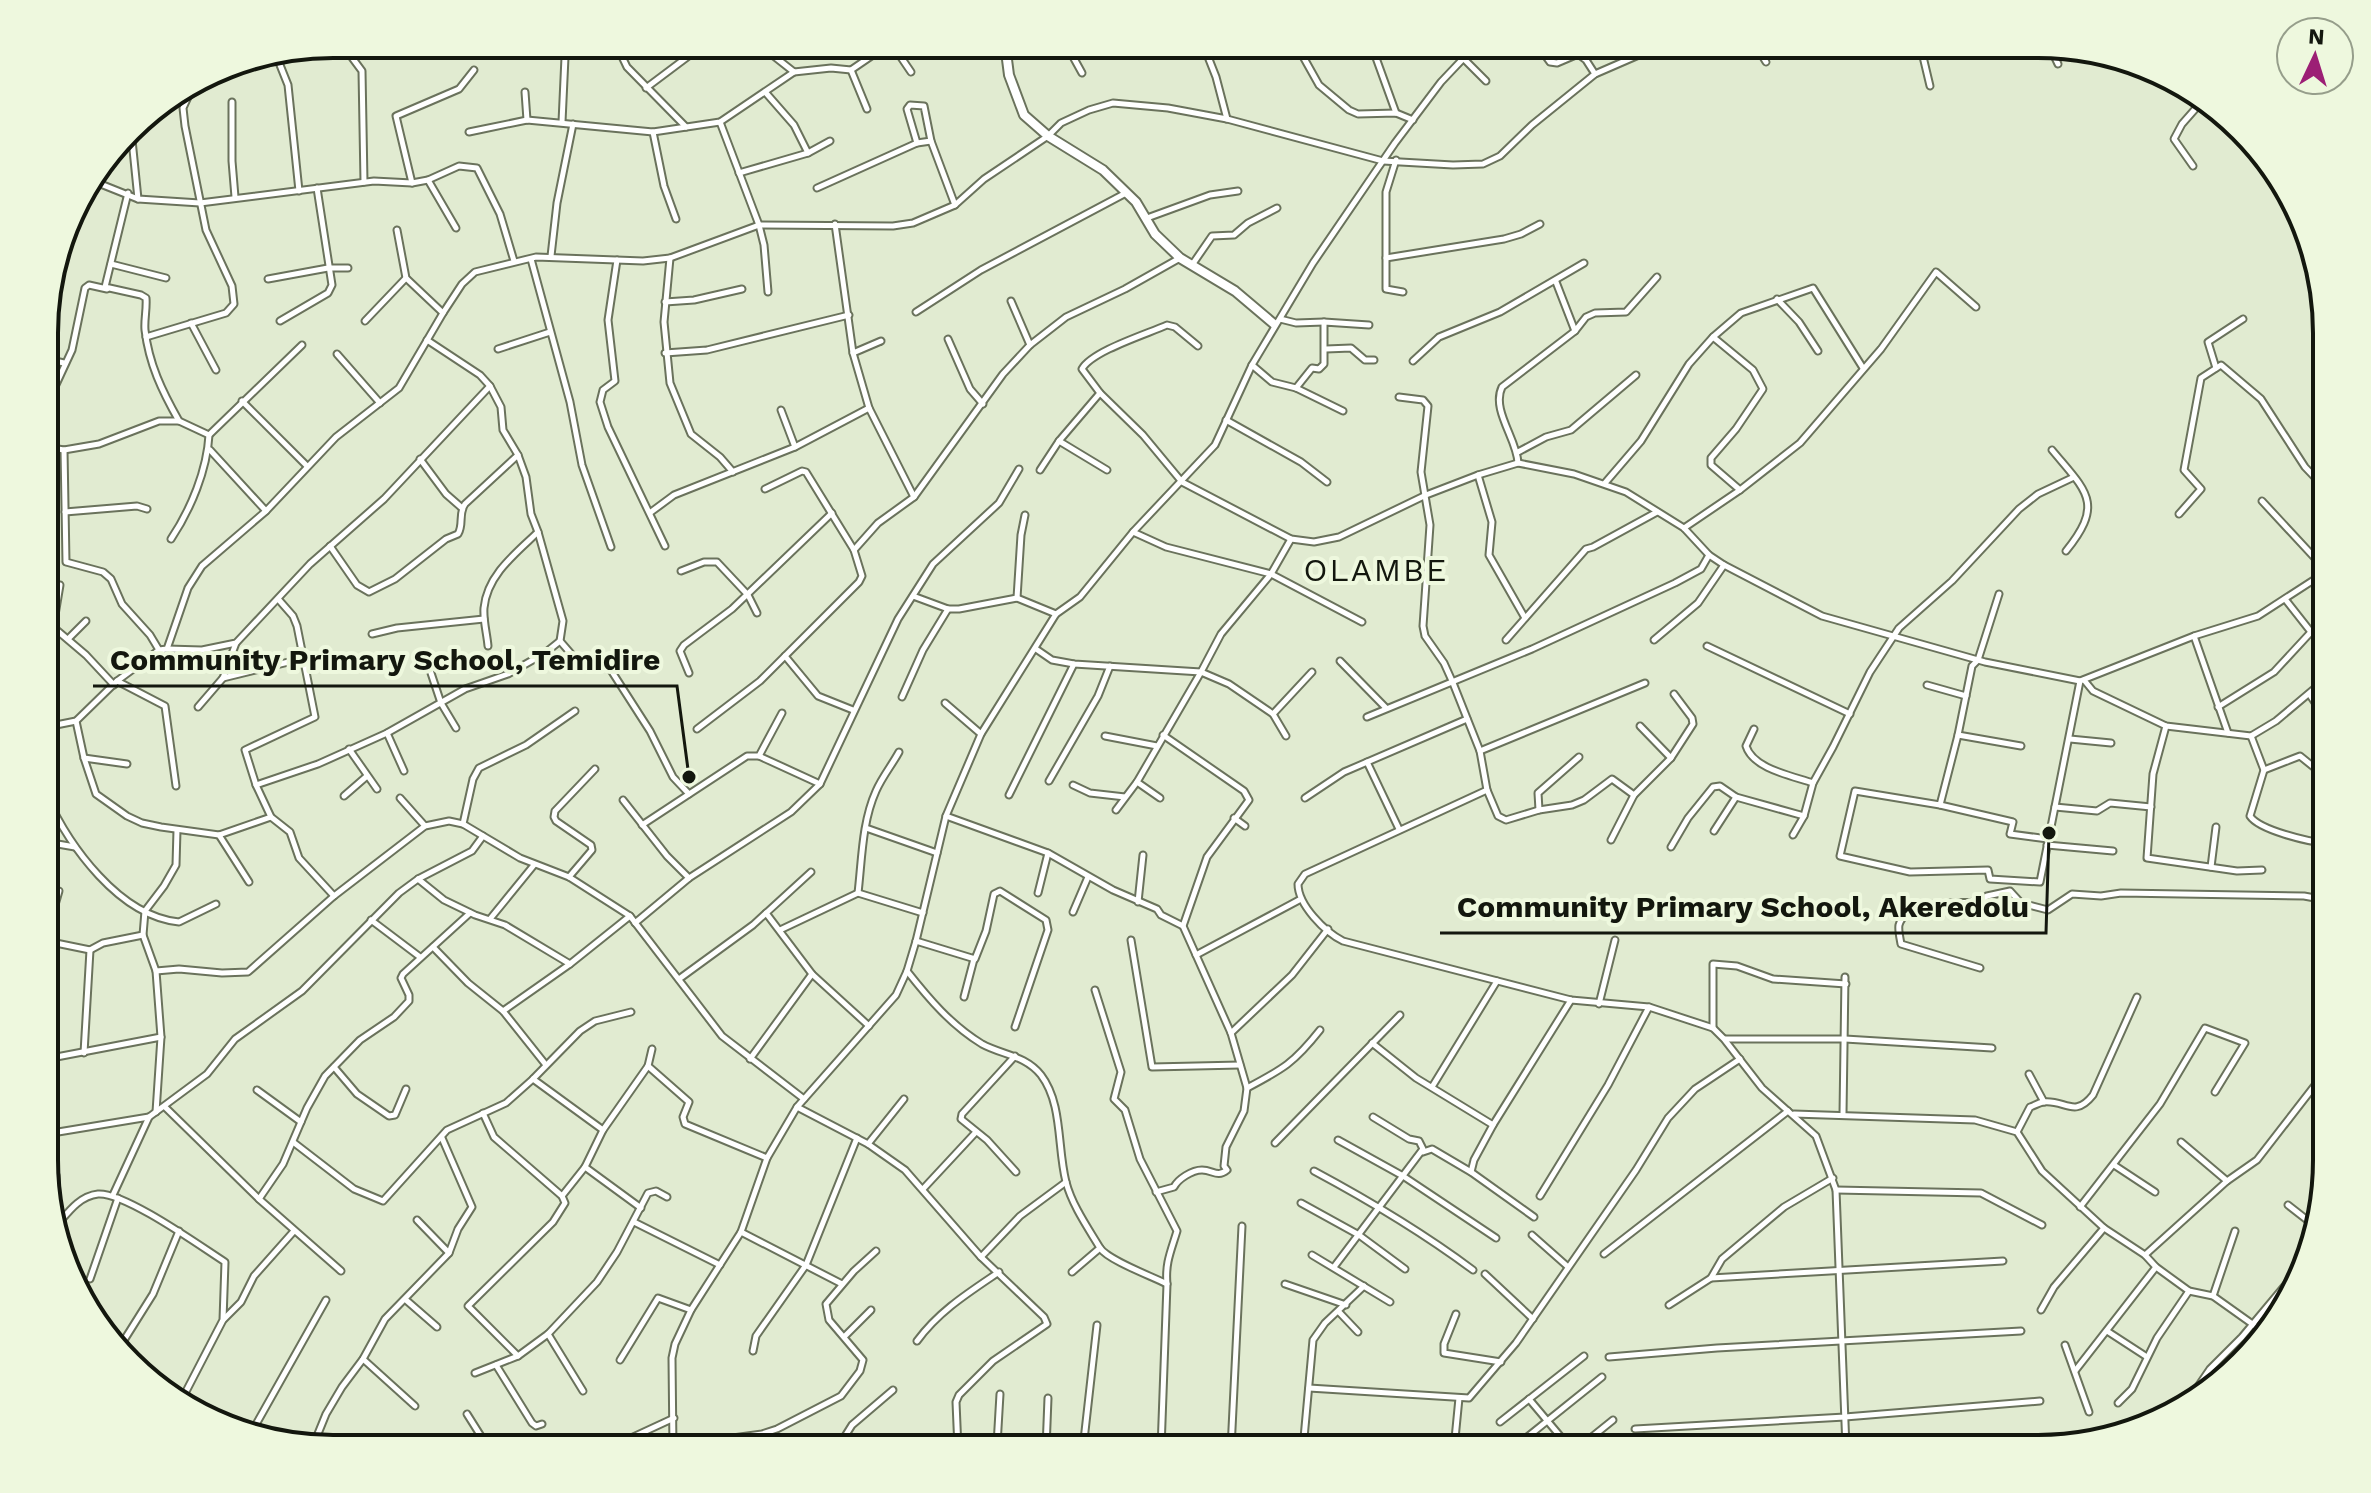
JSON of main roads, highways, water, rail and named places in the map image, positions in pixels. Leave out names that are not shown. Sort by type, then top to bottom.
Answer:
[{"type":"place","name":"Community Primary School, Temidire","points":[[689,777]]},
{"type":"place","name":"Community Primary School, Akeredolu","points":[[2049,833]]},
{"type":"district","name":"OLAMBE","points":[[1376,570]]}]
